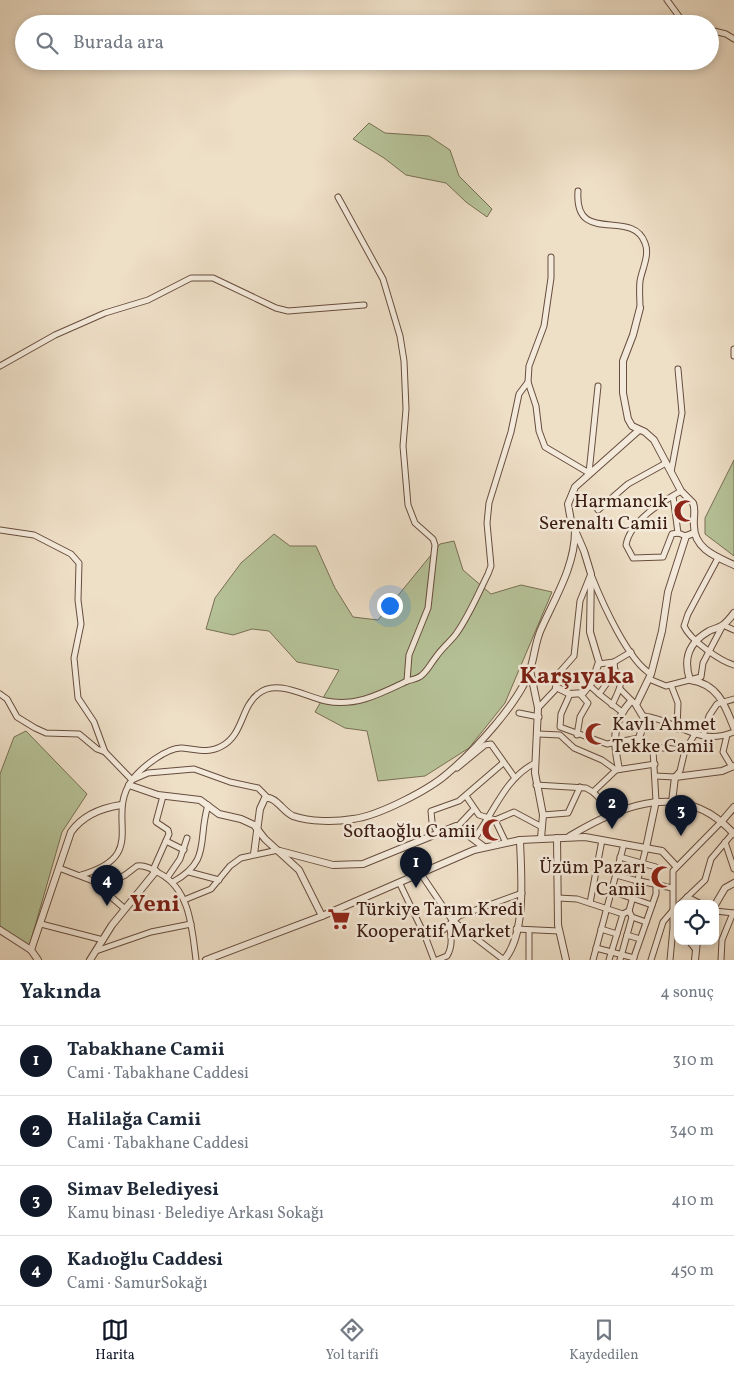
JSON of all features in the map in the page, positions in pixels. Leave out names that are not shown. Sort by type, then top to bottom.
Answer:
[{"type":"street","points":[[667,0],[678,15]]},
{"type":"street","points":[[719,32],[734,39]]},
{"type":"street","points":[[578,191],[578,207],[590,221],[622,226],[636,232],[643,238],[646,253],[640,282],[640,308],[633,335],[624,355],[622,368],[628,419],[632,426],[654,440],[681,491],[694,506],[694,533],[705,550],[734,565]]},
{"type":"street","points":[[338,197],[382,280],[401,342],[405,393],[403,446],[408,504],[415,523],[433,539],[435,546],[428,608],[409,656],[407,681]]},
{"type":"street","points":[[551,256],[551,278],[544,326],[529,366],[528,382],[536,406],[539,431],[545,447],[589,473]]},
{"type":"street","points":[[0,366],[88,320],[148,300],[191,278],[213,278],[283,310],[309,311],[364,305]]},
{"type":"street","points":[[734,350],[734,356]]},
{"type":"street","points":[[671,472],[682,413],[678,369]]},
{"type":"street","points":[[81,875],[105,867],[118,851],[123,835],[121,805],[130,783],[143,767],[172,750],[183,748],[203,751],[223,746],[239,728],[254,698],[267,688],[279,688],[328,702],[343,702],[373,698],[421,676],[454,636],[491,566],[487,523],[489,503],[514,421],[519,394],[528,382]]},
{"type":"street","points":[[589,473],[598,386]]},
{"type":"street","points":[[639,430],[575,487],[568,504],[568,512],[607,614],[641,668],[662,685],[671,686],[702,676],[703,663],[709,651],[723,625],[734,613]]},
{"type":"street","points":[[598,510],[628,484],[666,463]]},
{"type":"street","points":[[681,491],[646,515],[628,539],[627,548],[633,558],[663,557],[671,535],[678,533],[686,536],[694,533]]},
{"type":"street","points":[[673,496],[678,533]]},
{"type":"street","points":[[0,530],[34,536],[71,554],[79,563],[78,600],[81,615],[74,658],[75,688],[80,705],[94,722],[105,752]]},
{"type":"street","points":[[449,773],[503,714],[530,670],[536,642],[572,558],[575,531]]},
{"type":"street","points":[[617,770],[614,743],[616,727],[622,712],[634,703],[650,676],[662,631],[668,592],[680,561],[686,536]]},
{"type":"street","points":[[718,558],[685,620],[685,628],[709,651],[721,660],[734,665]]},
{"type":"street","points":[[556,688],[570,694],[580,694],[590,686],[598,664],[590,632],[591,574]]},
{"type":"street","points":[[538,708],[556,688],[559,672],[575,652],[580,601],[591,574]]},
{"type":"street","points":[[690,680],[687,654],[697,641],[708,632],[723,625],[734,630]]},
{"type":"street","points":[[598,664],[614,662],[632,652]]},
{"type":"street","points":[[612,705],[620,689],[621,676],[615,670],[614,662]]},
{"type":"street","points":[[530,670],[539,717],[535,763],[536,785],[543,815],[541,838]]},
{"type":"street","points":[[599,694],[615,670]]},
{"type":"street","points":[[644,716],[703,736],[718,737],[727,735],[734,730],[723,701],[710,686],[690,680]]},
{"type":"street","points":[[590,686],[622,712]]},
{"type":"street","points":[[671,686],[678,703],[678,728]]},
{"type":"street","points":[[620,689],[644,716],[645,722],[639,738]]},
{"type":"street","points":[[0,694],[7,699],[14,714],[30,725],[46,733],[79,734],[105,752],[130,783],[162,796],[192,798],[220,814],[241,819],[258,829],[299,870],[322,916]]},
{"type":"street","points":[[562,737],[560,727],[561,714],[570,694]]},
{"type":"street","points":[[577,735],[580,718],[588,703],[580,694]]},
{"type":"street","points":[[703,736],[709,716],[716,704],[734,699]]},
{"type":"street","points":[[519,713],[539,717]]},
{"type":"street","points":[[560,727],[604,744],[639,738],[652,747],[685,750]]},
{"type":"street","points":[[539,734],[562,737],[574,748],[602,760],[617,770]]},
{"type":"street","points":[[672,802],[674,777],[680,771],[685,750],[695,734]]},
{"type":"street","points":[[655,776],[674,777],[722,771],[733,766],[723,752],[727,735]]},
{"type":"street","points":[[130,783],[148,773],[194,769],[230,782],[258,788],[268,798],[296,816],[333,820],[353,819],[380,812],[449,773],[488,744],[493,746],[503,763],[516,778]]},
{"type":"street","points":[[620,957],[632,917],[629,910],[646,848],[656,801],[655,764],[652,747]]},
{"type":"street","points":[[438,834],[432,822],[431,811],[466,796],[503,763]]},
{"type":"street","points":[[474,839],[500,796],[516,778],[535,763]]},
{"type":"street","points":[[593,792],[617,770],[655,764]]},
{"type":"street","points":[[536,785],[580,787],[593,792],[614,812]]},
{"type":"street","points":[[543,815],[568,813],[580,787]]},
{"type":"street","points":[[90,960],[124,909],[154,870],[166,841],[168,830],[156,822],[162,796]]},
{"type":"street","points":[[466,796],[474,810],[495,820],[506,843]]},
{"type":"street","points":[[254,854],[261,803],[268,798]]},
{"type":"street","points":[[569,837],[614,812],[656,801],[672,802],[702,810],[722,821],[733,833],[711,859],[705,880],[684,900]]},
{"type":"street","points":[[31,950],[68,838],[75,826],[96,812],[121,805]]},
{"type":"street","points":[[173,882],[189,872],[200,856],[203,824],[208,806]]},
{"type":"street","points":[[674,922],[672,874],[676,866],[734,807]]},
{"type":"street","points":[[184,900],[209,891],[233,863],[254,854],[278,850],[333,865],[354,866],[372,862],[458,826],[474,810]]},
{"type":"street","points":[[495,820],[514,812],[542,827]]},
{"type":"street","points":[[458,826],[484,847]]},
{"type":"street","points":[[206,960],[216,958],[322,916],[484,847],[541,838],[569,837],[602,840],[662,851],[676,866]]},
{"type":"street","points":[[168,878],[184,850],[188,838]]},
{"type":"street","points":[[557,838],[559,931],[566,960]]},
{"type":"street","points":[[421,874],[451,923],[504,960],[512,948],[522,893],[520,840]]},
{"type":"street","points":[[590,903],[602,840]]},
{"type":"street","points":[[166,841],[184,850]]},
{"type":"street","points":[[725,842],[734,867]]},
{"type":"street","points":[[593,960],[624,844]]},
{"type":"street","points":[[596,948],[612,952],[620,957],[633,959],[657,892],[655,886],[656,867],[620,857]]},
{"type":"street","points":[[105,867],[118,878],[127,876],[137,866],[154,870],[173,882],[184,900],[191,924],[196,960]]},
{"type":"street","points":[[59,868],[81,875],[101,887],[124,909]]},
{"type":"street","points":[[189,872],[219,880]]},
{"type":"street","points":[[616,875],[637,882],[672,888]]},
{"type":"street","points":[[400,884],[435,960],[447,956],[450,952],[452,940],[451,923]]},
{"type":"street","points":[[718,900],[725,888],[734,884]]},
{"type":"street","points":[[611,892],[652,905]]},
{"type":"street","points":[[425,936],[439,932],[469,912],[522,893]]},
{"type":"street","points":[[687,897],[693,900]]},
{"type":"street","points":[[558,898],[578,899],[623,914]]},
{"type":"street","points":[[609,960],[623,914],[629,910]]},
{"type":"street","points":[[651,960],[663,922],[673,910]]},
{"type":"street","points":[[719,911],[734,913],[722,940],[721,960]]},
{"type":"street","points":[[632,917],[646,922]]},
{"type":"street","points":[[41,924],[103,940]]},
{"type":"street","points":[[96,951],[151,932],[191,924]]},
{"type":"street","points":[[601,928],[617,934]]},
{"type":"street","points":[[516,929],[559,931]]},
{"type":"street","points":[[0,930],[31,950],[38,960]]},
{"type":"street","points":[[529,930],[529,960]]},
{"type":"street","points":[[627,935],[640,939]]},
{"type":"street","points":[[670,960],[674,940]]},
{"type":"street","points":[[692,945],[696,950]]},
{"type":"street","points":[[695,960],[697,945]]},
{"type":"green space","points":[[369,123],[385,133],[429,136],[450,150],[459,176],[492,209],[487,217],[466,202],[446,183],[406,175],[384,158],[353,139]]},
{"type":"green space","points":[[734,460],[734,556],[705,534],[705,518]]},
{"type":"green space","points":[[274,534],[290,546],[316,546],[335,588],[353,617],[378,620],[440,544],[454,541],[463,570],[491,594],[521,585],[552,592],[505,703],[469,748],[425,776],[378,781],[367,731],[345,728],[315,712],[339,670],[297,662],[269,631],[252,629],[233,635],[206,629],[215,598],[241,563]]},
{"type":"green space","points":[[26,731],[87,794],[62,832],[29,947],[0,927],[0,774],[14,737]]},
{"type":"place","name":"Harmancık Serenaltı Camii","points":[[685,511]]},
{"type":"place","name":"Kavlı Ahmet Tekke Camii","points":[[596,734]]},
{"type":"place","name":"Halilağa Camii","points":[[612,829]]},
{"type":"place","name":"Softaoğlu Camii","points":[[493,830]]},
{"type":"place","name":"Simav Belediyesi","points":[[681,836]]},
{"type":"place","name":"Üzüm Pazarı Camii","points":[[662,877]]},
{"type":"place","name":"Tabakhane Camii","points":[[416,888]]},
{"type":"place","name":"Kadıoğlu Caddesi","points":[[107,906]]},
{"type":"place","name":"Türkiye Tarım Kredi Kooperatif Market","points":[[339,919]]},
{"type":"district","name":"Karşıyaka","points":[[577,675]]},
{"type":"district","name":"Yeni","points":[[155,903]]}]
